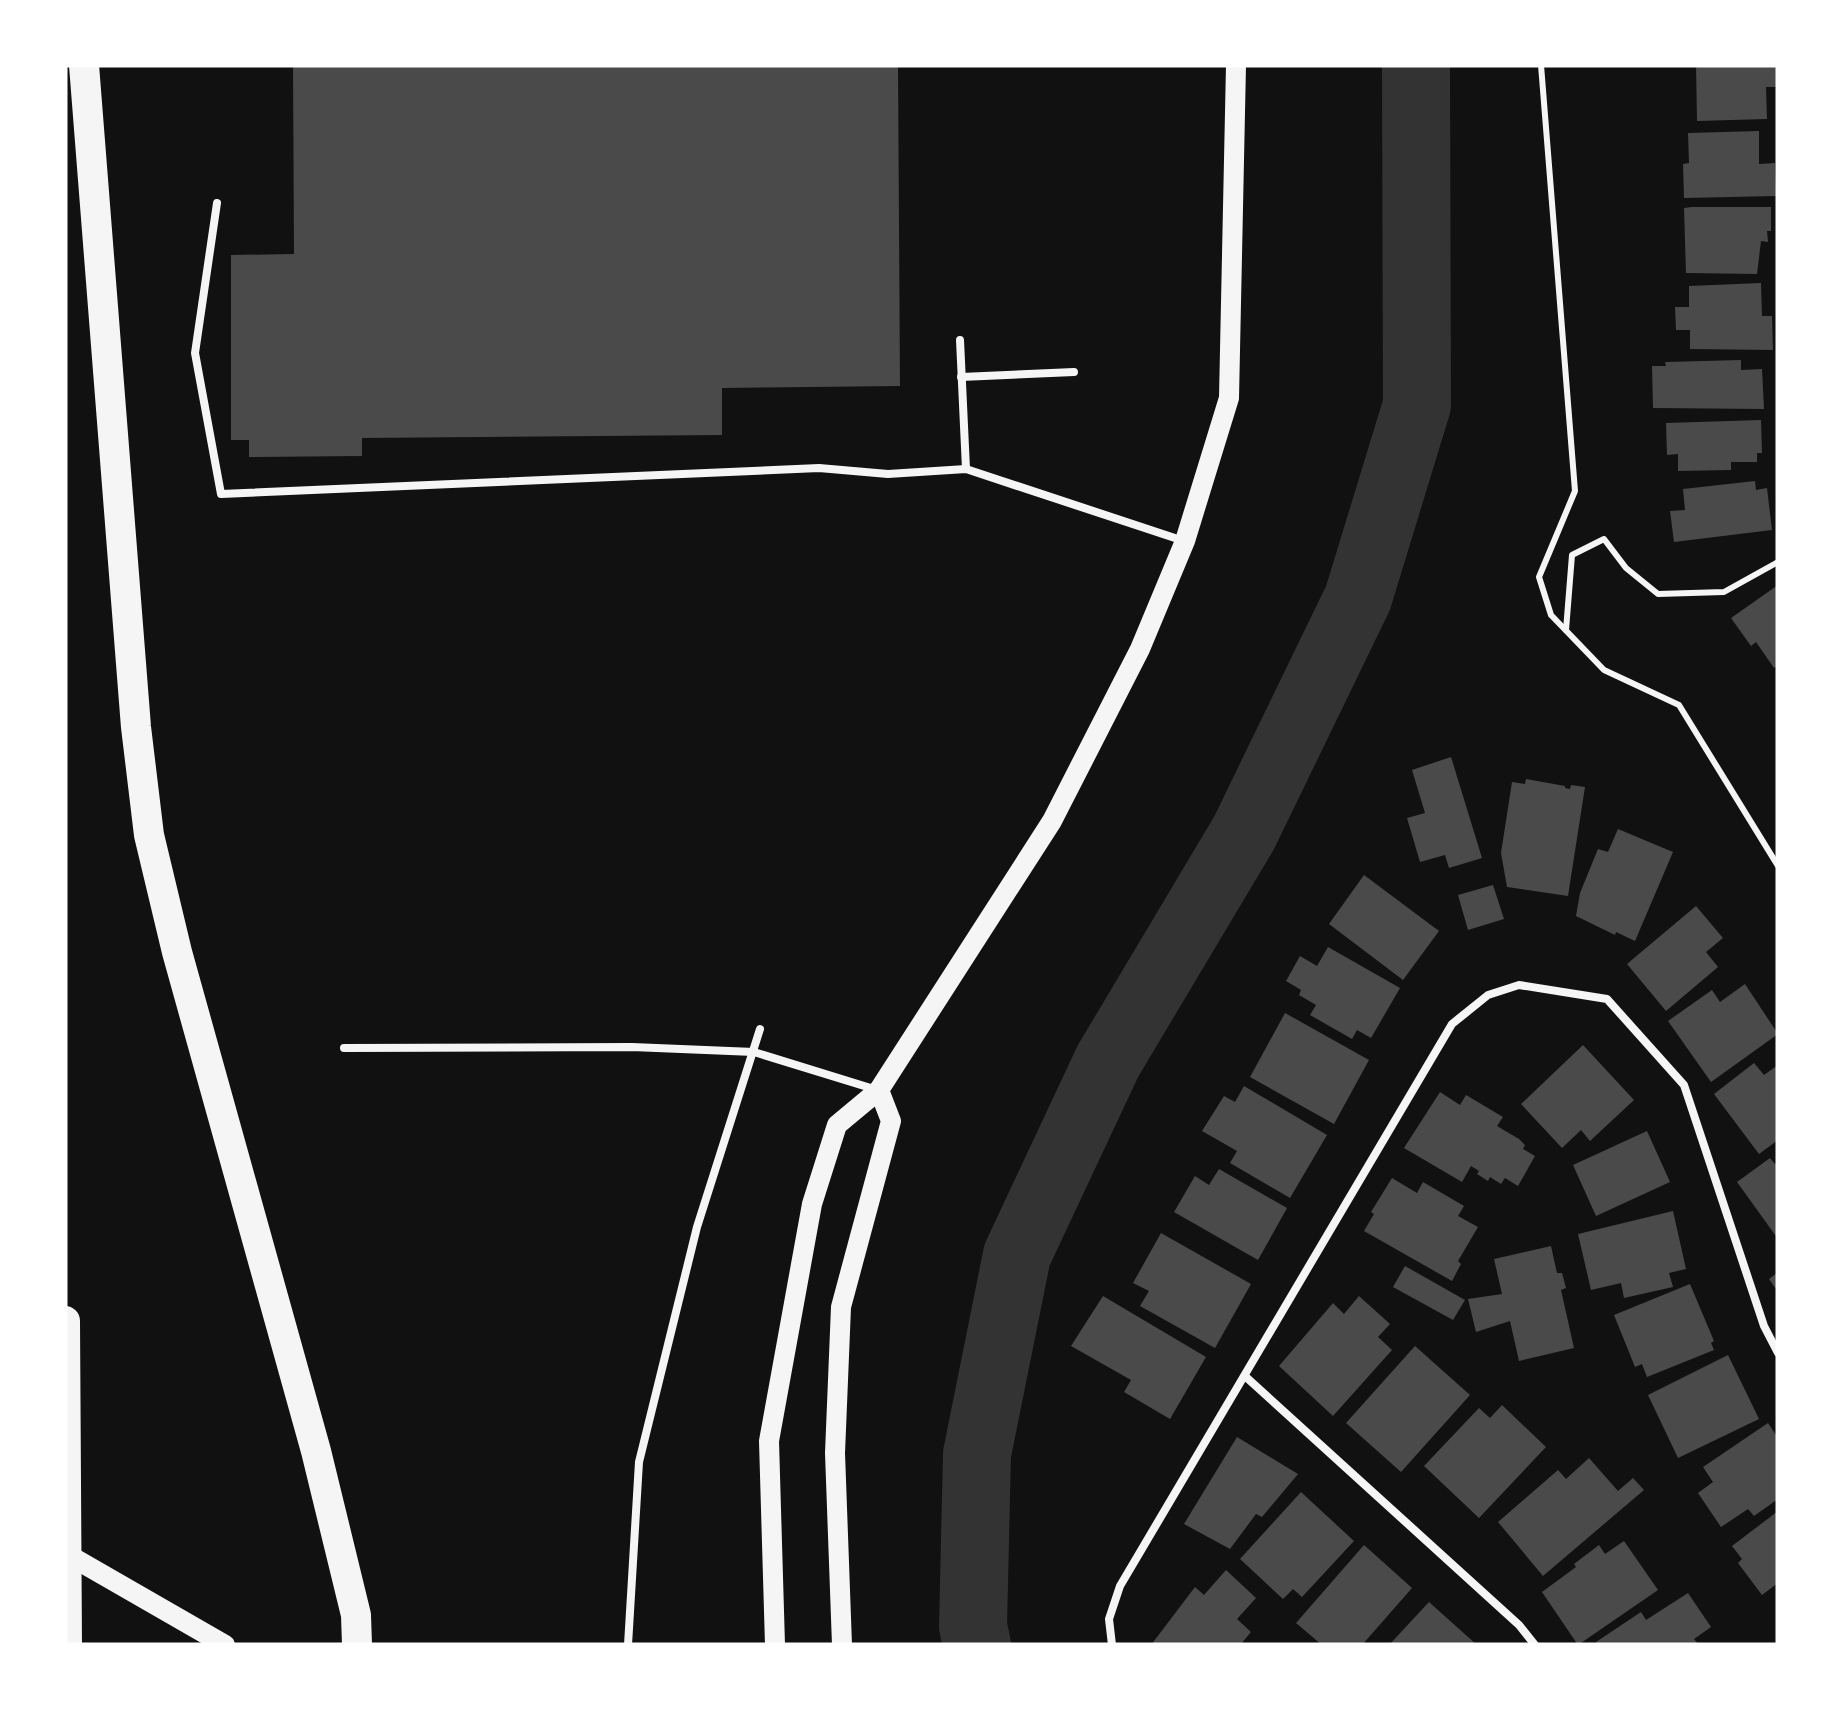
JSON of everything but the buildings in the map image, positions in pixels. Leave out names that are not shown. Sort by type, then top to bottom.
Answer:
[{"type":"highway","points":[[84,65],[136,727],[149,836],[177,952],[316,1452],[356,1615],[357,1645]]},
{"type":"highway","points":[[65,1321],[66,1645]]},
{"type":"main road","points":[[775,1645],[768,1496],[770,1441],[808,1223],[837,1124],[879,1090],[1052,821],[1140,649],[1184,541],[1228,398],[1236,65]]},
{"type":"main road","points":[[842,1645],[835,1453],[841,1307],[891,1120],[879,1090]]},
{"type":"main road","points":[[65,1553],[217,1641]]},
{"type":"lane","points":[[218,203],[194,353],[221,494],[819,468],[888,474],[966,470],[1184,541]]},
{"type":"lane","points":[[960,340],[966,470]]},
{"type":"lane","points":[[961,376],[1074,372]]},
{"type":"lane","points":[[1112,1645],[1109,1619],[1120,1586],[1452,1024],[1488,994],[1518,985],[1607,1000],[1684,1085],[1764,1326],[1778,1353]]},
{"type":"lane","points":[[628,1645],[639,1462],[696,1227],[760,1029]]},
{"type":"lane","points":[[344,1048],[754,1052],[879,1090]]},
{"type":"lane","points":[[1246,1377],[1519,1624],[1535,1645]]},
{"type":"path","points":[[1541,65],[1575,492],[1540,577],[1551,615],[1604,670],[1679,705],[1778,866]]},
{"type":"path","points":[[1566,631],[1572,554],[1604,539],[1626,568],[1658,594],[1724,592],[1778,562]]},
{"type":"waterway","points":[[977,1645],[973,1626],[977,1454],[1017,1255],[1108,1061],[1244,833],[1358,598],[1417,405],[1416,65]]}]
